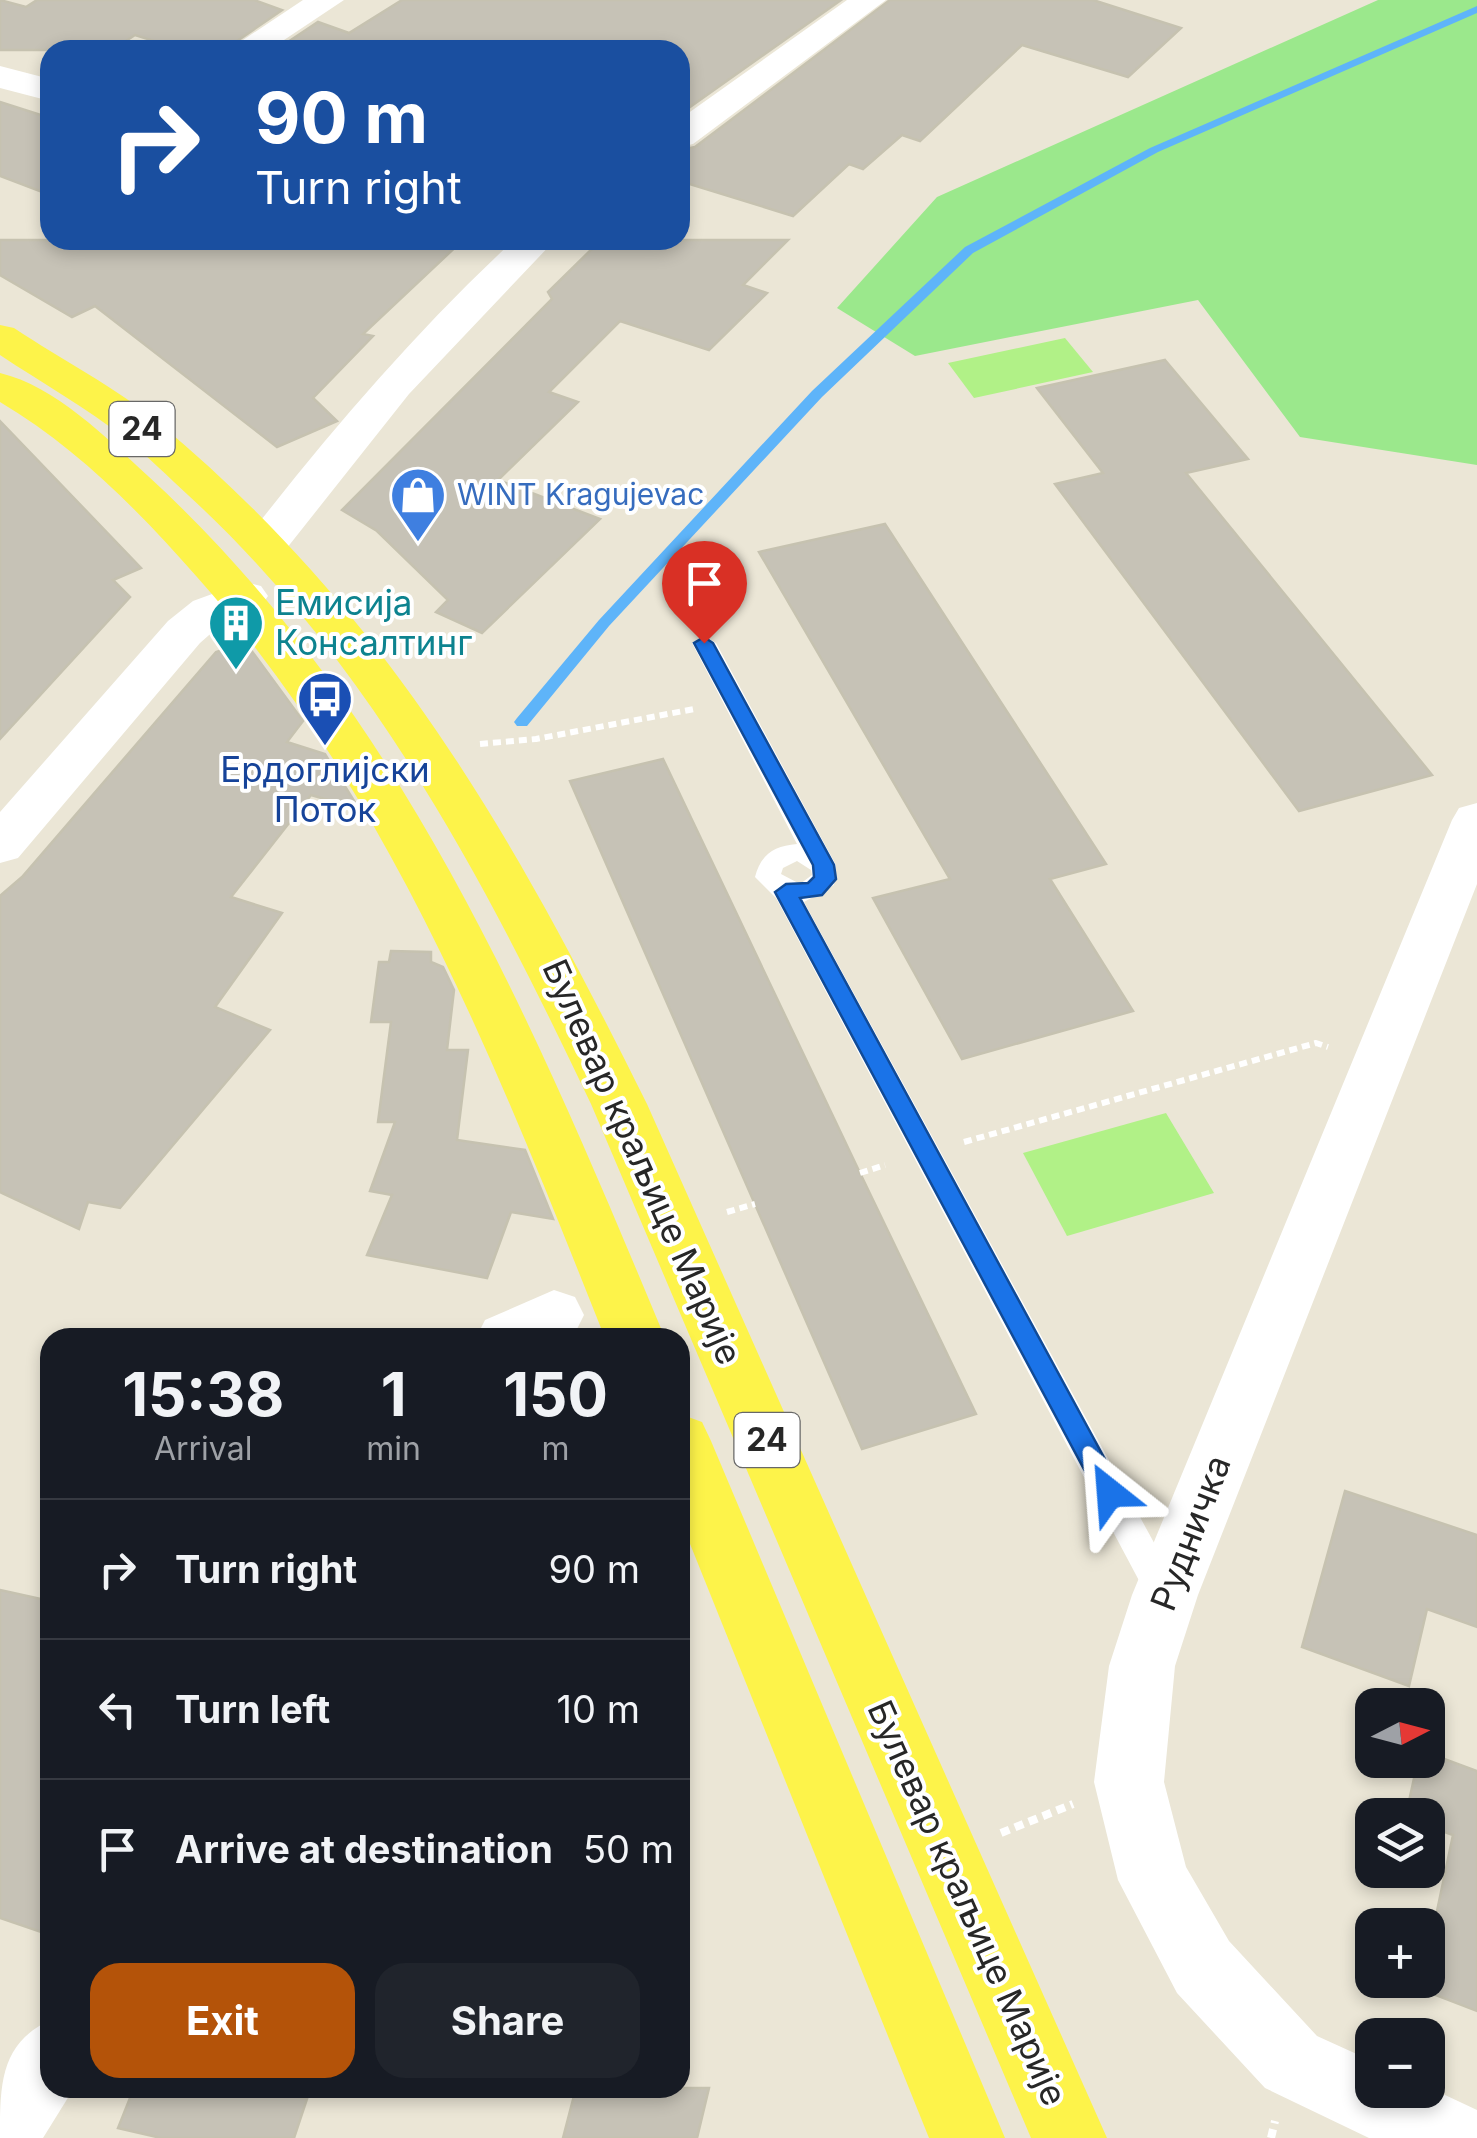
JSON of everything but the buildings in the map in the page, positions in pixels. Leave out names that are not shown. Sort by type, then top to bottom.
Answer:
[{"type":"main road","name":"Булевар краљице Марије","points":[[0,338],[117,410],[267,544],[349,635],[436,757],[524,908],[583,1022],[1069,2138]]},
{"type":"main road","name":"Булевар краљице Марије","points":[[0,384],[109,463],[245,596],[325,701],[436,881],[486,982],[631,1328]]},
{"type":"main road","name":"24","points":[[690,1465],[967,2138]]},
{"type":"street","points":[[261,40],[327,0]]},
{"type":"street","points":[[690,129],[870,0]]},
{"type":"street","points":[[0,77],[40,87]]},
{"type":"street","points":[[267,544],[333,453],[466,307],[525,250]]},
{"type":"street","points":[[0,845],[184,632],[208,611],[245,596]]},
{"type":"street","name":"Рудничка","points":[[1453,2138],[1292,2062],[1203,1967],[1154,1880],[1129,1782],[1142,1666],[1165,1595],[1477,820]]},
{"type":"street","points":[[0,2138],[40,2073]]},
{"type":"lane","points":[[704,643],[818,859],[802,852],[776,858],[768,877],[786,892],[1165,1595]]},
{"type":"path","points":[[436,757],[471,745],[536,740],[714,707]]},
{"type":"path","points":[[926,1152],[1316,1043],[1377,1062]]},
{"type":"path","points":[[996,1835],[1061,1808]]},
{"type":"green space","points":[[1378,0],[1477,0],[1477,465],[1300,437],[1198,300],[915,356],[837,308],[937,197]]},
{"type":"green space","points":[[1065,338],[1093,372],[974,398],[948,363]]},
{"type":"green space","points":[[1166,1113],[1214,1193],[1067,1236],[1023,1153]]},
{"type":"waterway","points":[[522,722],[604,623],[817,394],[969,250],[1154,150],[1477,9]]},
{"type":"place","name":"WINT Kragujevac","points":[[418,544]]},
{"type":"place","name":"Емисија Консалтинг","points":[[236,672]]},
{"type":"place","name":"Ердоглијски Поток","points":[[325,748]]},
{"type":"route","points":[[704,643],[824,865],[825,879],[814,890],[786,892],[1110,1493]]}]
